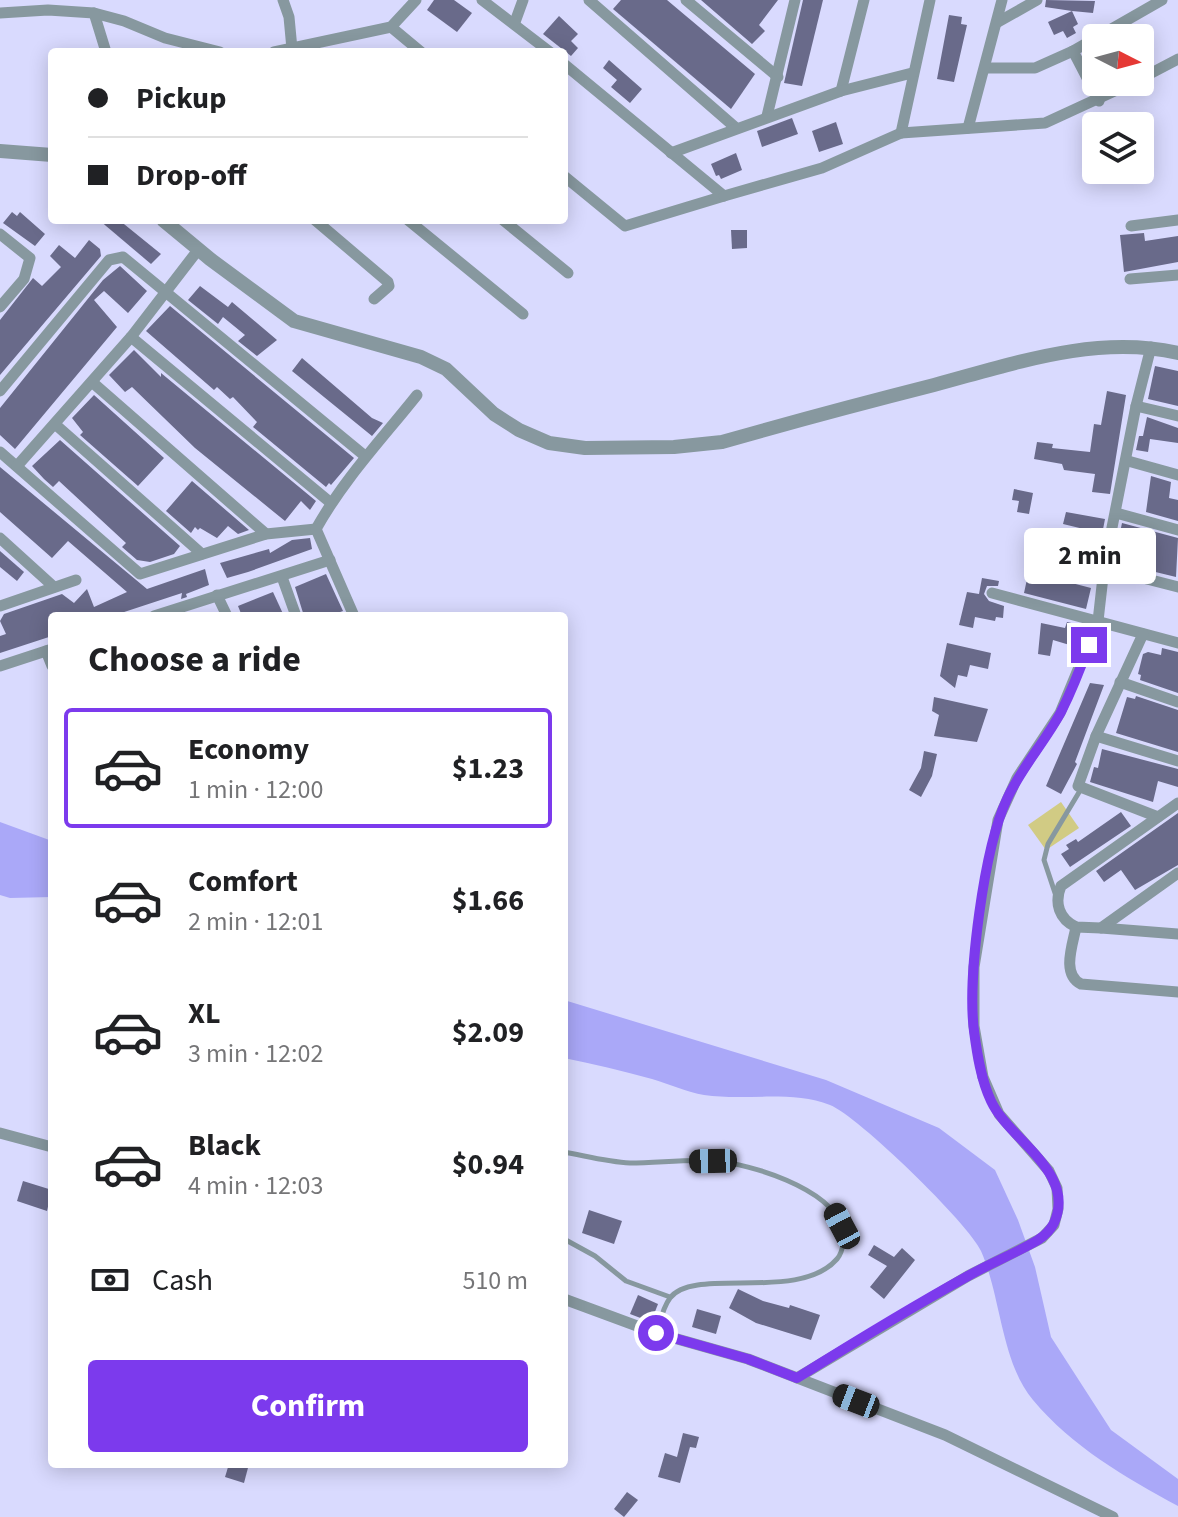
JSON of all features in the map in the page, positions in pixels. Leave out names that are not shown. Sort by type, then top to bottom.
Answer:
[{"type":"street","points":[[283,0],[294,48]]},
{"type":"street","points":[[306,48],[391,27],[416,0]]},
{"type":"street","points":[[482,0],[545,48]]},
{"type":"street","points":[[515,22],[523,0]]},
{"type":"street","points":[[686,0],[778,77]]},
{"type":"street","points":[[841,91],[864,0]]},
{"type":"street","points":[[901,133],[930,0]]},
{"type":"street","points":[[968,128],[1002,0]]},
{"type":"street","points":[[998,22],[1037,0]]},
{"type":"street","points":[[985,68],[1035,68],[1073,51],[1162,0]]},
{"type":"street","points":[[595,2],[736,128]]},
{"type":"street","points":[[767,116],[778,77],[791,2]]},
{"type":"street","points":[[0,13],[48,10],[94,13],[204,48]]},
{"type":"street","points":[[94,13],[105,48]]},
{"type":"street","points":[[391,27],[416,48]]},
{"type":"street","points":[[1073,51],[1099,101]]},
{"type":"street","points":[[1154,72],[1178,59]]},
{"type":"street","points":[[568,67],[724,196]]},
{"type":"street","points":[[671,153],[841,91],[912,73]]},
{"type":"street","points":[[568,179],[625,226],[822,168],[901,133],[1045,123],[1108,96]]},
{"type":"street","points":[[0,151],[48,155]]},
{"type":"street","points":[[1131,226],[1178,220]]},
{"type":"street","points":[[168,224],[294,321],[421,357],[446,369],[476,398],[519,430],[549,443],[585,448],[674,447],[722,442],[1035,359],[1106,345],[1151,347],[1178,353]]},
{"type":"street","points":[[320,224],[388,282],[389,286],[374,299]]},
{"type":"street","points":[[413,224],[523,314]]},
{"type":"street","points":[[508,224],[568,273]]},
{"type":"street","points":[[0,234],[30,258],[24,279],[0,307]]},
{"type":"street","points":[[17,466],[131,337],[198,250]]},
{"type":"street","points":[[0,391],[109,260],[123,257],[365,456]]},
{"type":"street","points":[[1130,279],[1178,275]]},
{"type":"street","points":[[131,337],[331,503]]},
{"type":"street","points":[[797,1378],[968,1276],[1042,1238],[1056,1217],[1057,1188],[1049,1171],[991,1101],[974,1026],[974,967],[998,820],[1017,778],[1060,713],[1098,621],[1104,568],[1151,347]]},
{"type":"street","points":[[92,382],[266,534]]},
{"type":"street","points":[[316,529],[365,456],[417,395]]},
{"type":"street","points":[[1136,406],[1178,416]]},
{"type":"street","points":[[56,425],[202,554]]},
{"type":"street","points":[[0,452],[135,573],[143,574],[266,534],[316,529]]},
{"type":"street","points":[[1128,461],[1178,475]]},
{"type":"street","points":[[1116,513],[1178,530]]},
{"type":"street","points":[[316,529],[352,612]]},
{"type":"street","points":[[0,538],[54,587]]},
{"type":"street","points":[[168,612],[330,560]]},
{"type":"street","points":[[1104,568],[1178,587]]},
{"type":"street","points":[[282,577],[295,612]]},
{"type":"street","points":[[0,606],[76,580]]},
{"type":"street","points":[[992,593],[1178,643]]},
{"type":"street","points":[[217,595],[225,612]]},
{"type":"street","points":[[1143,634],[1077,781],[1081,789],[1158,817]]},
{"type":"street","points":[[0,666],[48,650]]},
{"type":"street","points":[[1120,682],[1178,702]]},
{"type":"street","points":[[1096,736],[1178,761]]},
{"type":"street","points":[[1178,803],[1084,868],[1061,886],[1056,897],[1058,910],[1076,927],[1178,934]]},
{"type":"street","points":[[1101,928],[1178,873]]},
{"type":"street","points":[[1076,927],[1070,963],[1070,976],[1074,981],[1178,992]]},
{"type":"street","points":[[0,1133],[48,1146]]},
{"type":"street","points":[[568,1300],[656,1333],[748,1359],[945,1435],[1113,1517]]},
{"type":"lane","points":[[1056,897],[1044,860],[1048,844],[1081,789]]},
{"type":"lane","points":[[568,1153],[629,1163],[713,1161],[737,1164],[808,1191],[833,1210],[842,1226],[843,1244],[838,1259],[812,1275],[763,1285],[695,1285],[682,1288],[670,1297],[656,1333]]},
{"type":"lane","points":[[568,1241],[595,1256],[626,1281],[670,1297]]},
{"type":"shaded area","points":[[1061,802],[1079,828],[1046,850],[1028,825]]},
{"type":"shaded area","points":[[0,822],[48,840],[48,897],[10,898],[0,895]]},
{"type":"shaded area","points":[[568,1001],[826,1080],[939,1128],[995,1170],[1035,1267],[1051,1337],[1111,1430],[1178,1479],[1178,1506],[1119,1472],[1082,1446],[1033,1400],[1014,1367],[988,1269],[972,1237],[887,1149],[844,1113],[830,1105],[800,1098],[704,1095],[568,1059]]},
{"type":"building","points":[[434,0],[454,0],[472,13],[457,32],[427,10]]},
{"type":"building","points":[[621,0],[667,0],[755,74],[731,109],[613,9]]},
{"type":"building","points":[[701,0],[778,0],[759,25],[765,31],[752,44]]},
{"type":"building","points":[[803,0],[823,0],[802,86],[784,83]]},
{"type":"building","points":[[1046,0],[1095,1],[1093,13],[1045,7]]},
{"type":"building","points":[[1072,11],[1078,24],[1073,27],[1076,33],[1067,38],[1063,31],[1054,35],[1048,22]]},
{"type":"building","points":[[949,15],[962,17],[961,24],[967,25],[954,82],[937,79]]},
{"type":"building","points":[[559,16],[578,34],[571,41],[578,48],[571,56],[568,48],[561,48],[543,34]]},
{"type":"building","points":[[609,60],[642,89],[630,103],[611,87],[617,80],[603,68]]},
{"type":"building","points":[[792,118],[798,134],[762,147],[757,131]]},
{"type":"building","points":[[836,122],[843,144],[819,152],[812,131]]},
{"type":"building","points":[[736,153],[742,170],[721,179],[719,175],[716,176],[711,164]]},
{"type":"building","points":[[12,212],[17,216],[20,212],[45,234],[35,246],[3,223]]},
{"type":"building","points":[[104,224],[124,224],[161,254],[151,264]]},
{"type":"building","points":[[731,230],[747,230],[747,248],[732,249]]},
{"type":"building","points":[[1144,233],[1145,241],[1178,236],[1178,262],[1124,272],[1120,235]]},
{"type":"building","points":[[89,240],[100,249],[101,256],[0,375],[0,320],[33,278],[42,286],[61,267],[50,256],[59,245],[75,258]]},
{"type":"building","points":[[120,266],[147,291],[128,313],[104,291],[94,300],[117,327],[15,449],[0,435],[0,408],[103,280]]},
{"type":"building","points":[[200,286],[228,307],[232,302],[277,340],[257,356],[238,341],[245,335],[223,317],[218,324],[188,300]]},
{"type":"building","points":[[170,306],[354,458],[331,485],[329,483],[326,487],[253,427],[257,422],[233,397],[230,399],[217,387],[214,390],[146,331]]},
{"type":"building","points":[[134,350],[161,377],[161,373],[316,501],[310,510],[301,501],[285,521],[195,448],[132,387],[125,392],[109,375]]},
{"type":"building","points":[[302,358],[372,418],[383,423],[372,436],[292,371]]},
{"type":"building","points":[[1155,366],[1178,371],[1178,406],[1148,399]]},
{"type":"building","points":[[1107,391],[1126,395],[1110,494],[1092,492],[1095,474],[1064,470],[1062,464],[1034,459],[1037,442],[1053,444],[1052,448],[1090,452],[1094,424],[1101,425]]},
{"type":"building","points":[[94,395],[164,458],[138,486],[80,435],[83,432],[72,418]]},
{"type":"building","points":[[1147,417],[1178,428],[1178,443],[1150,439],[1148,452],[1136,450]]},
{"type":"building","points":[[60,440],[180,546],[174,554],[150,562],[137,560],[122,547],[126,543],[59,481],[53,487],[44,479],[32,466]]},
{"type":"building","points":[[0,467],[147,589],[205,569],[209,585],[181,599],[182,593],[124,612],[48,612],[48,637],[0,653],[0,636],[6,634],[0,621],[4,614],[62,594],[74,603],[87,589],[94,607],[127,592],[68,541],[52,558],[0,512]]},
{"type":"building","points":[[1151,476],[1171,482],[1169,498],[1178,500],[1178,521],[1146,512]]},
{"type":"building","points":[[192,481],[249,530],[238,534],[228,526],[217,538],[195,527],[191,533],[166,511]]},
{"type":"building","points":[[1014,489],[1033,493],[1029,514],[1017,512],[1019,501],[1012,500]]},
{"type":"building","points":[[1066,512],[1105,519],[1098,555],[1088,553],[1092,531],[1063,524]]},
{"type":"building","points":[[1122,523],[1178,538],[1176,577],[1135,567],[1138,553],[1117,547]]},
{"type":"building","points":[[310,538],[312,549],[227,578],[220,563],[269,549],[270,553],[292,540]]},
{"type":"building","points":[[0,551],[24,572],[17,581],[0,567]]},
{"type":"building","points":[[1055,557],[1070,561],[1064,581],[1091,588],[1086,609],[1024,593],[1029,570],[1050,575]]},
{"type":"building","points":[[326,574],[343,611],[303,612],[295,587]]},
{"type":"building","points":[[982,578],[999,581],[998,586],[987,586],[984,594],[989,601],[1004,606],[1003,618],[996,617],[995,621],[975,617],[973,628],[959,625],[967,592],[979,594]]},
{"type":"building","points":[[273,592],[282,612],[240,612],[238,606]]},
{"type":"building","points":[[1067,622],[1080,625],[1073,646],[1053,640],[1050,656],[1038,654],[1041,623],[1065,628]]},
{"type":"building","points":[[947,643],[991,653],[988,669],[970,665],[967,677],[958,675],[955,688],[940,676]]},
{"type":"building","points":[[1162,648],[1178,652],[1178,693],[1140,680],[1141,675],[1138,674],[1143,654],[1161,655]]},
{"type":"building","points":[[1090,683],[1104,685],[1075,762],[1077,764],[1061,794],[1046,786]]},
{"type":"building","points":[[1136,696],[1178,710],[1178,752],[1116,733],[1127,697],[1135,699]]},
{"type":"building","points":[[934,697],[988,709],[977,742],[934,736],[939,715],[932,711]]},
{"type":"building","points":[[1102,749],[1178,769],[1178,787],[1158,781],[1153,802],[1090,782],[1094,767],[1098,768]]},
{"type":"building","points":[[924,751],[937,754],[932,776],[921,797],[909,790],[921,768]]},
{"type":"building","points":[[1121,812],[1131,826],[1070,867],[1061,854],[1069,849],[1066,845],[1076,839],[1078,842]]},
{"type":"building","points":[[1178,813],[1178,865],[1135,890],[1121,870],[1104,882],[1096,871]]},
{"type":"building","points":[[23,1181],[48,1189],[47,1211],[17,1201]]},
{"type":"building","points":[[589,1210],[622,1221],[614,1244],[582,1233]]},
{"type":"building","points":[[874,1245],[894,1257],[902,1248],[915,1260],[884,1299],[870,1287],[887,1266],[868,1255]]},
{"type":"building","points":[[738,1289],[763,1301],[789,1308],[790,1305],[820,1315],[811,1340],[756,1323],[729,1308]]},
{"type":"building","points":[[638,1295],[658,1304],[651,1322],[630,1314]]},
{"type":"building","points":[[697,1309],[721,1316],[716,1334],[692,1327]]},
{"type":"building","points":[[683,1433],[699,1437],[696,1448],[690,1447],[680,1483],[658,1477],[665,1453],[677,1457]]},
{"type":"building","points":[[228,1468],[248,1468],[244,1483],[225,1477]]},
{"type":"building","points":[[627,1492],[638,1500],[624,1517],[614,1509]]},
{"type":"route","points":[[656,1333],[748,1359],[797,1378],[968,1276],[1042,1238],[1054,1225],[1058,1209],[1057,1188],[1049,1171],[999,1114],[983,1077],[974,1026],[974,967],[998,820],[1017,778],[1060,713],[1089,645]]}]
